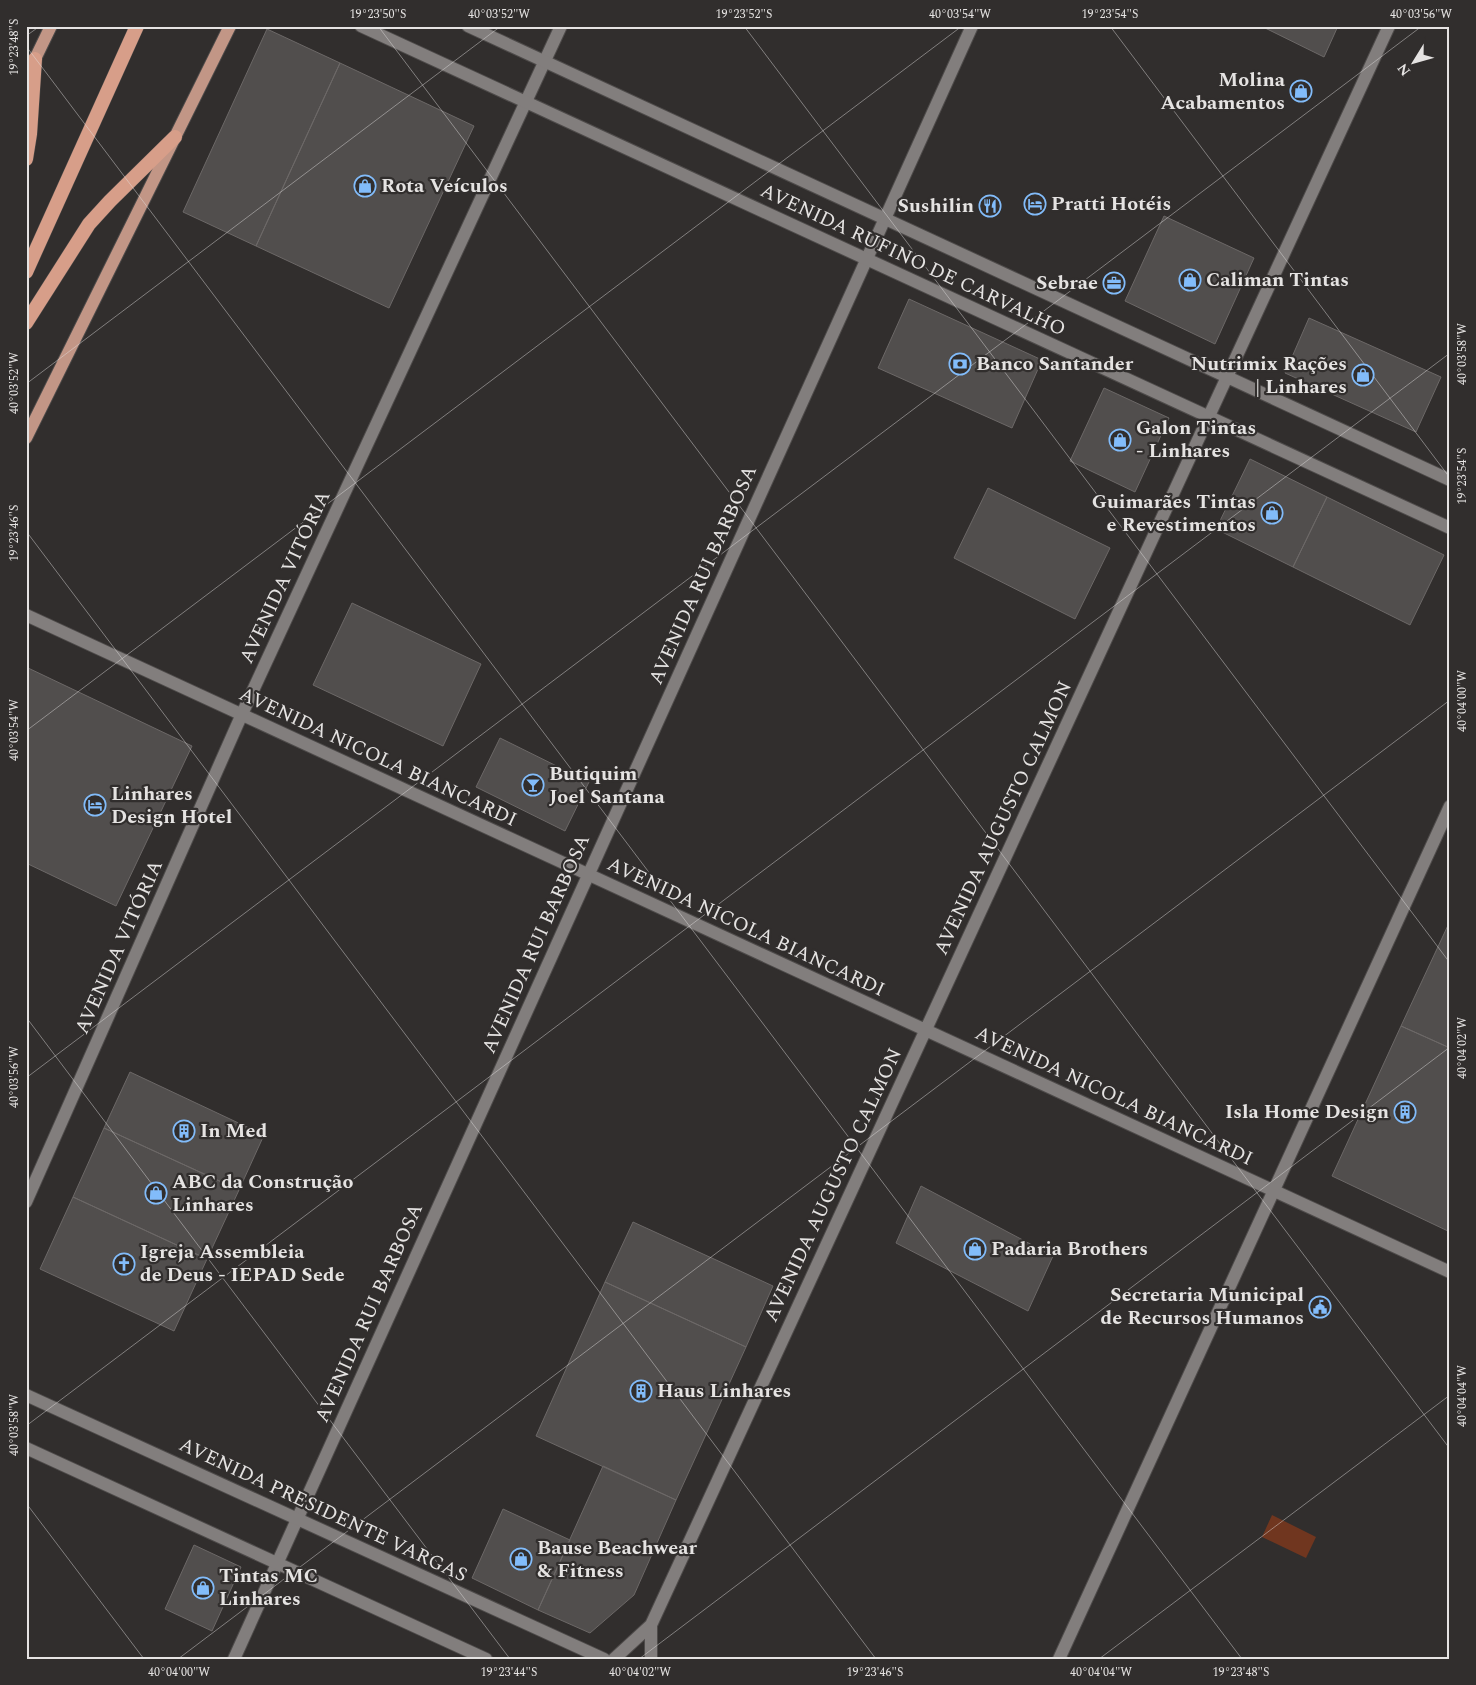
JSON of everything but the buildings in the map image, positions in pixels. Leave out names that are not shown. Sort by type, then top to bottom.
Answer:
[{"type":"highway","points":[[26,272],[137,26]]},
{"type":"highway","points":[[26,159],[30,134],[35,60]]},
{"type":"highway","points":[[26,323],[89,224],[175,137]]},
{"type":"main road","points":[[26,82],[51,26]]},
{"type":"main road","points":[[26,438],[230,26]]},
{"type":"street","name":"AVENIDA RUFINO DE CARVALHO","points":[[361,26],[1450,528]]},
{"type":"street","name":"AVENIDA RUFINO DE CARVALHO","points":[[468,26],[1450,480]]},
{"type":"street","name":"AVENIDA VITÓRIA","points":[[26,1202],[242,714],[527,103],[561,26]]},
{"type":"street","name":"AVENIDA RUI BARBOSA","points":[[234,1659],[972,26]]},
{"type":"street","name":"AVENIDA AUGUSTO CALMON","points":[[614,1659],[651,1625],[1390,26]]},
{"type":"street","name":"AVENIDA NICOLA BIANCARDI","points":[[26,615],[1450,1272]]},
{"type":"street","points":[[1059,1659],[1450,806]]},
{"type":"street","name":"AVENIDA PRESIDENTE VARGAS","points":[[26,1395],[604,1659]]},
{"type":"street","points":[[26,1448],[486,1659]]},
{"type":"street","name":"AVENIDA AUGUSTO CALMON","points":[[651,1625],[651,1659]]},
{"type":"shaded area","points":[[1272,1515],[1316,1537],[1306,1558],[1262,1537]]},
{"type":"place","name":"Molina Acabamentos","points":[[1301,91]]},
{"type":"place","name":"Rota Veículos","points":[[365,186]]},
{"type":"place","name":"Pratti Hotéis","points":[[1035,204]]},
{"type":"place","name":"Sushilin","points":[[990,206]]},
{"type":"place","name":"Caliman Tintas","points":[[1190,280]]},
{"type":"place","name":"Sebrae","points":[[1114,283]]},
{"type":"place","name":"Banco Santander","points":[[960,364]]},
{"type":"place","name":"Nutrimix Rações | Linhares","points":[[1363,375]]},
{"type":"place","name":"Galon Tintas - Linhares","points":[[1120,440]]},
{"type":"place","name":"Guimarães Tintas e Revestimentos","points":[[1272,513]]},
{"type":"place","name":"Butiquim Joel Santana","points":[[533,785]]},
{"type":"place","name":"Linhares Design Hotel","points":[[95,805]]},
{"type":"place","name":"Isla Home Design","points":[[1405,1112]]},
{"type":"place","name":"In Med","points":[[184,1131]]},
{"type":"place","name":"ABC da Construção Linhares","points":[[156,1193]]},
{"type":"place","name":"Padaria Brothers","points":[[975,1249]]},
{"type":"place","name":"Igreja Assembleia de Deus - IEPAD Sede","points":[[124,1264]]},
{"type":"place","name":"Secretaria Municipal de Recursos Humanos","points":[[1320,1307]]},
{"type":"place","name":"Haus Linhares","points":[[641,1391]]},
{"type":"place","name":"Bause Beachwear & Fitness","points":[[521,1559]]},
{"type":"place","name":"Tintas MC Linhares","points":[[203,1588]]}]
